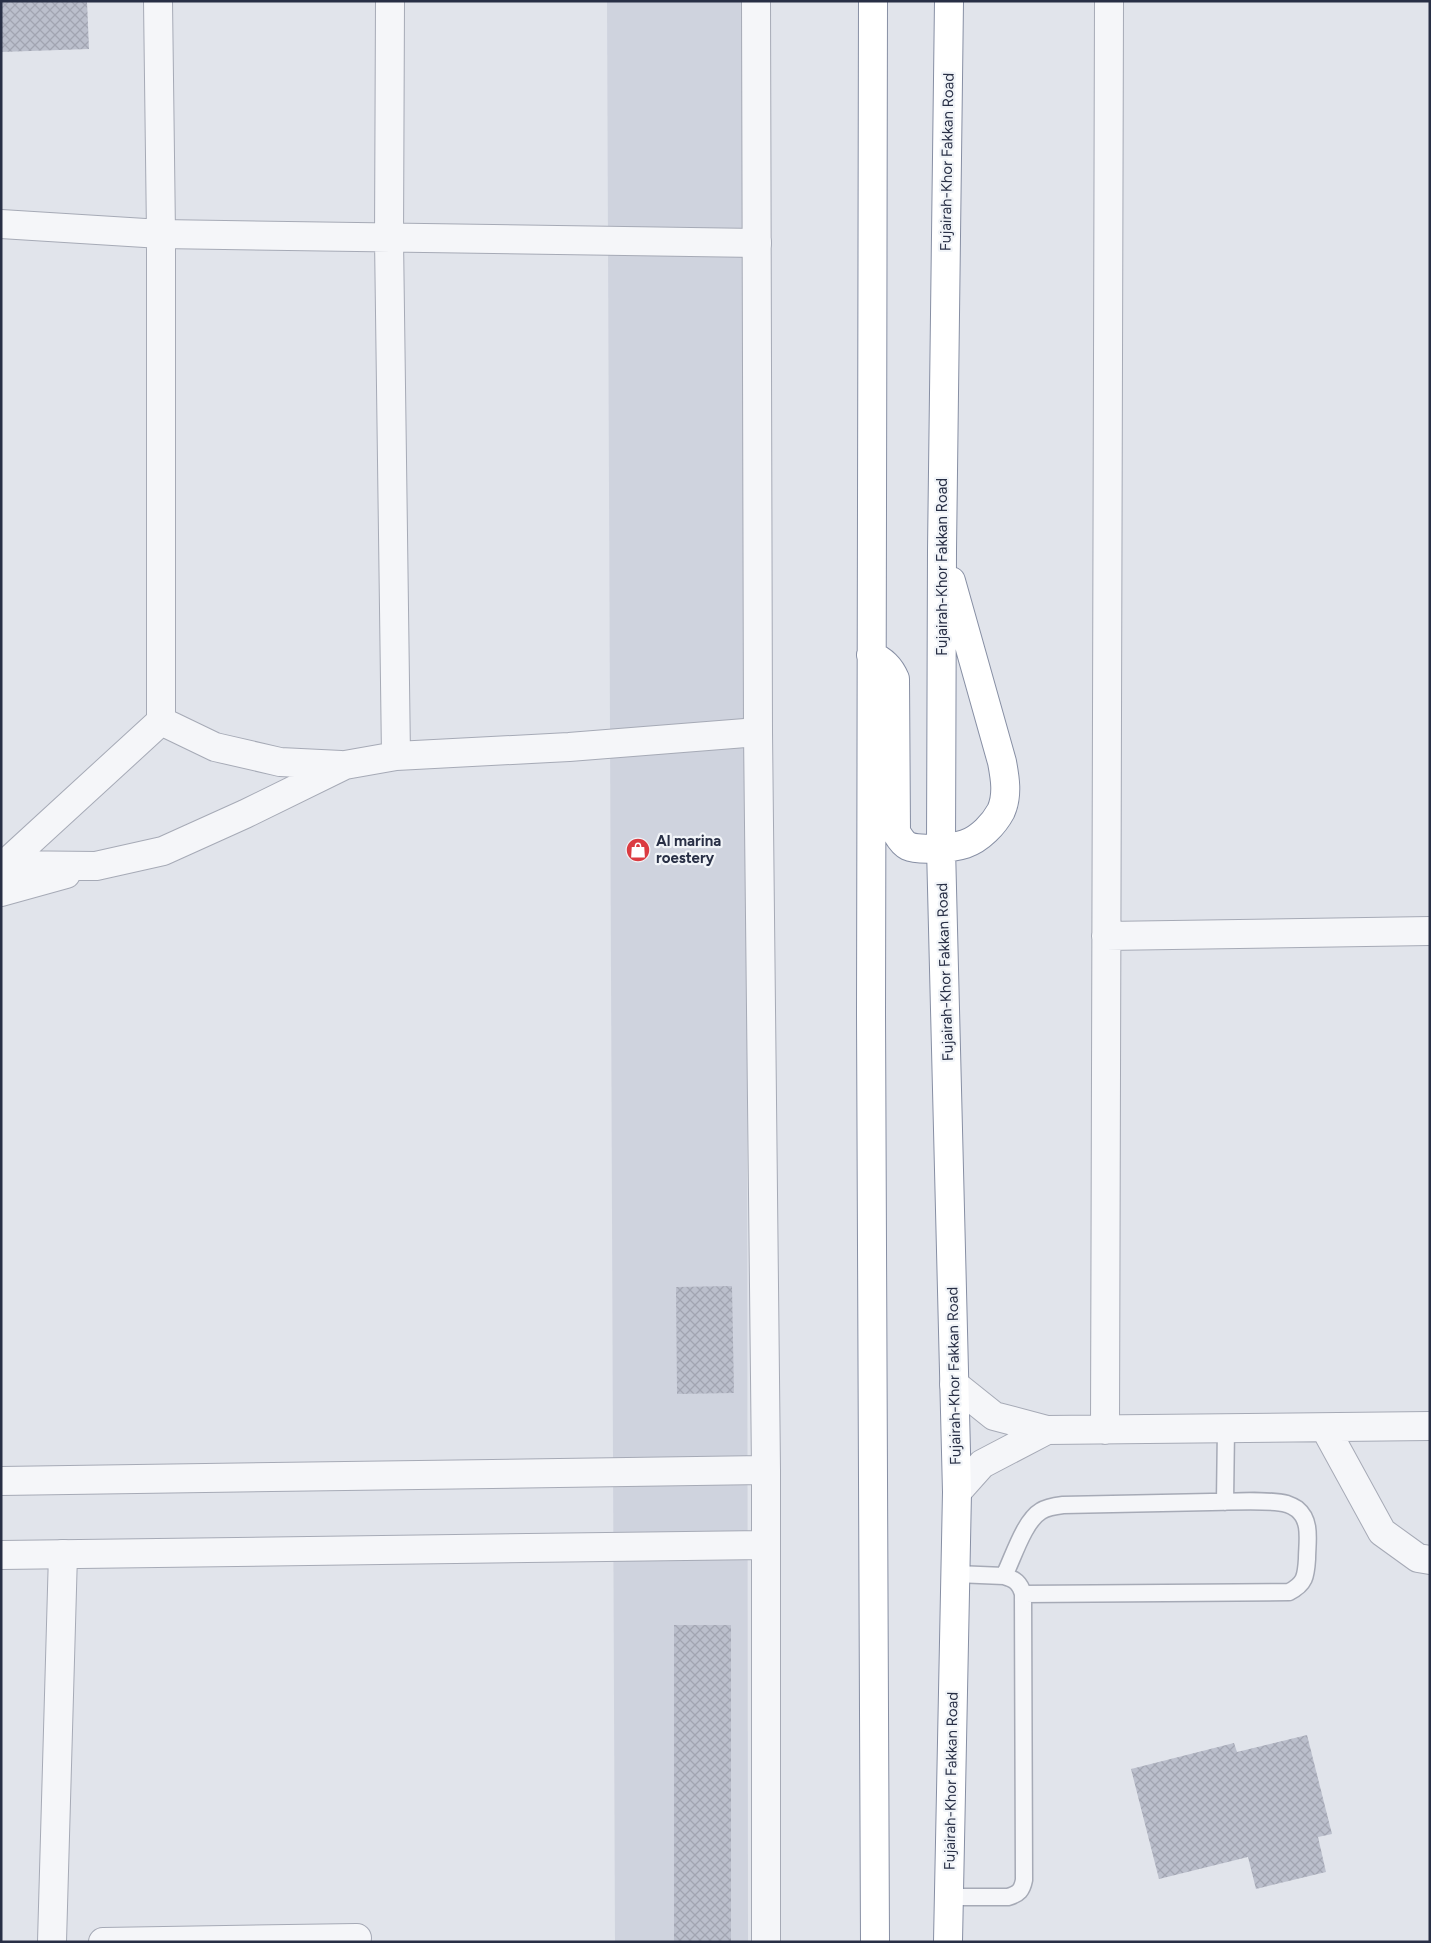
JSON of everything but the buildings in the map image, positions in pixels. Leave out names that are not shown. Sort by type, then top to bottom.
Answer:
[{"type":"highway","points":[[873,1],[871,655],[875,1942]]},
{"type":"highway","name":"Fujairah-Khor Fakkan Road","points":[[948,1942],[957,1492],[941,848],[942,550],[949,1]]},
{"type":"highway","points":[[871,655],[882,660],[890,668],[895,679],[896,832],[900,840],[908,846],[918,848],[941,848],[966,844],[987,830],[1001,810],[1006,786],[1002,762],[942,550]]},
{"type":"street","points":[[2,865],[161,720],[161,234],[158,1]]},
{"type":"street","points":[[390,1],[389,239],[396,756]]},
{"type":"street","points":[[756,1],[758,732],[766,1470],[766,1942]]},
{"type":"street","points":[[1105,1430],[1109,1]]},
{"type":"street","points":[[1,224],[161,234],[389,239],[757,243]]},
{"type":"street","points":[[161,720],[215,747],[280,762],[345,765],[396,756],[569,747],[758,732]]},
{"type":"street","points":[[1,892],[96,866],[163,852],[345,765]]},
{"type":"street","points":[[2,865],[96,866]]},
{"type":"street","points":[[1106,936],[1430,931]]},
{"type":"street","points":[[954,1384],[994,1416],[1047,1430],[1430,1426]]},
{"type":"street","points":[[1325,1428],[1382,1532],[1418,1558],[1430,1560]]},
{"type":"street","points":[[957,1492],[982,1464],[1047,1430]]},
{"type":"street","points":[[1,1481],[766,1470]]},
{"type":"street","points":[[1,1555],[766,1545]]},
{"type":"street","points":[[52,1942],[63,1554]]},
{"type":"street","points":[[103,1942],[357,1938]]},
{"type":"lane","points":[[1225,1502],[1226,1428]]},
{"type":"lane","points":[[1004,1576],[1032,1518],[1041,1511],[1063,1505],[1225,1502],[1288,1504],[1304,1517],[1308,1526],[1304,1580],[1298,1588],[1289,1592],[1024,1594]]},
{"type":"lane","points":[[949,1897],[1008,1897],[1017,1894],[1023,1888],[1024,1880],[1024,1594],[1017,1581],[1004,1576],[956,1574]]},
{"type":"shaded area","points":[[607,1],[746,1],[748,1942],[615,1942]]},
{"type":"place","name":"Al marina roestery","points":[[638,850]]}]
